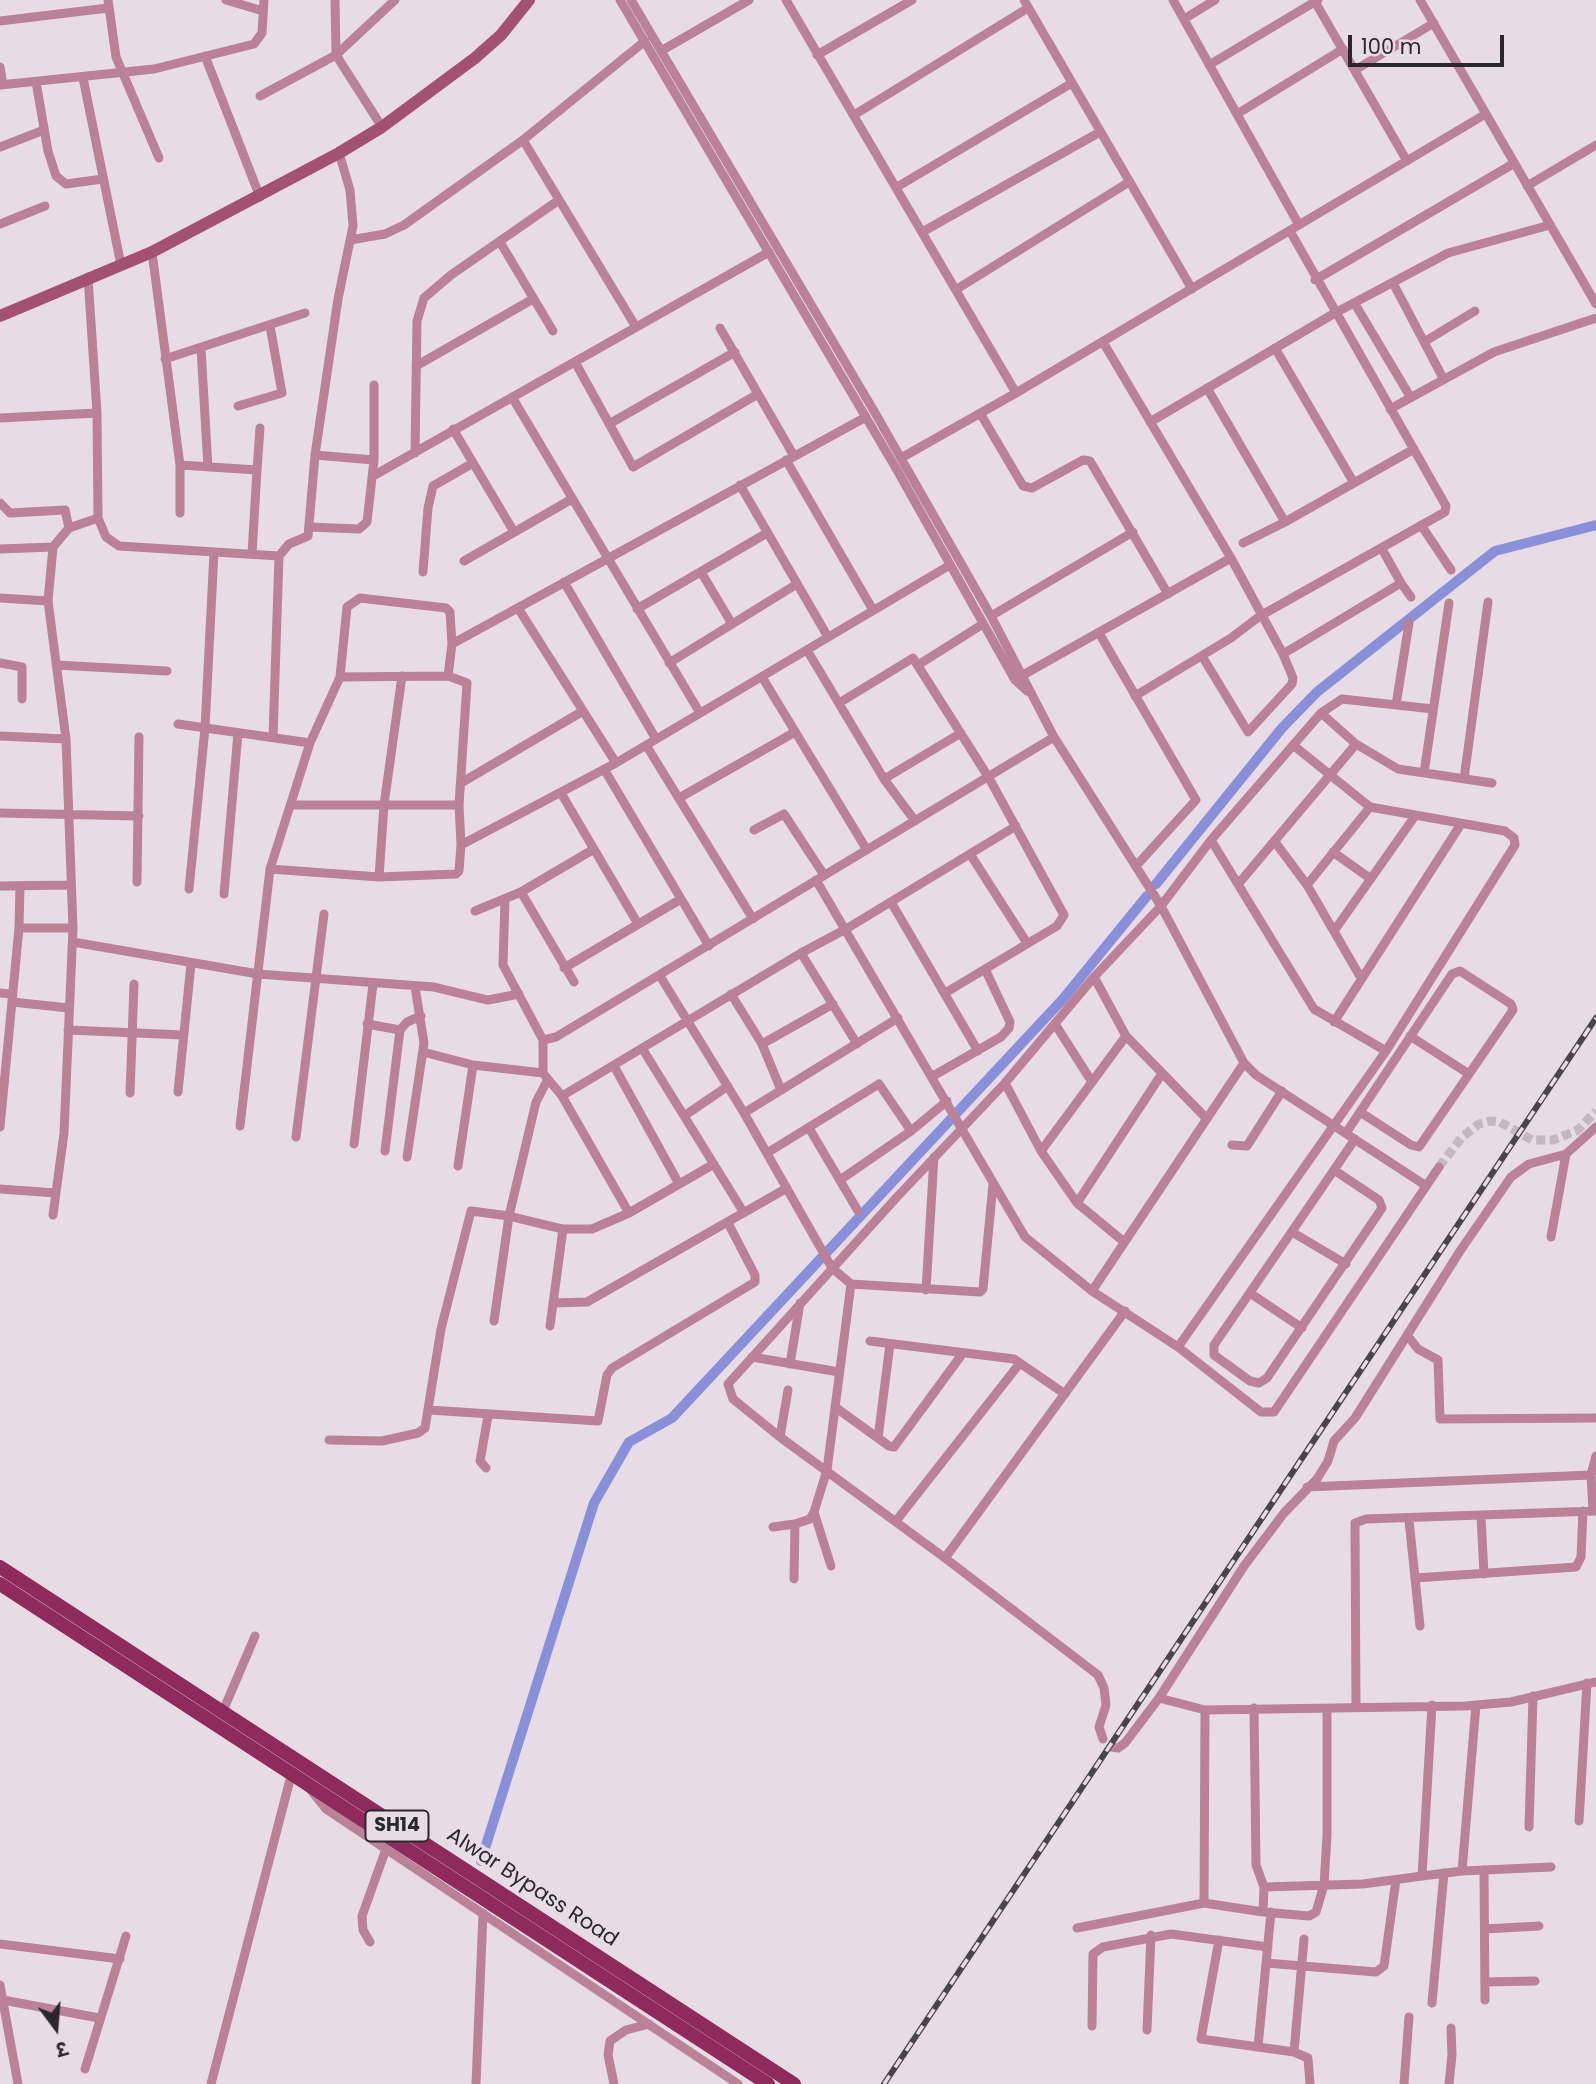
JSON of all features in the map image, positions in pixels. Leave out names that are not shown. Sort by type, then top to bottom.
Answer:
[{"type":"main road","name":"Alwar Bypass Road","points":[[0,1567],[794,2084]]},
{"type":"main road","name":"Alwar Bypass Road","points":[[0,1584],[299,1776],[768,2084]]},
{"type":"street","points":[[226,0],[263,11]]},
{"type":"street","points":[[0,67],[1,85],[122,74],[205,56],[259,40],[264,0]]},
{"type":"street","points":[[335,0],[337,55],[382,127]]},
{"type":"street","points":[[260,96],[337,55],[395,0]]},
{"type":"street","points":[[0,316],[152,252],[339,153],[382,127],[475,58],[501,35],[529,0]]},
{"type":"street","points":[[620,0],[866,418],[1015,680],[1028,693],[1161,906],[1244,1063],[1425,1185]]},
{"type":"street","points":[[631,0],[901,458],[1023,675],[1028,693]]},
{"type":"street","points":[[661,51],[749,0]]},
{"type":"street","points":[[786,0],[925,232],[1016,393]]},
{"type":"street","points":[[817,55],[912,0]]},
{"type":"street","points":[[1173,0],[1299,225]]},
{"type":"street","points":[[1184,19],[1215,0]]},
{"type":"street","points":[[1420,0],[1484,115],[1596,304]]},
{"type":"street","points":[[1209,65],[1316,1],[1408,161]]},
{"type":"street","points":[[0,21],[108,4],[122,74],[159,158]]},
{"type":"street","points":[[854,115],[1026,4],[1192,289]]},
{"type":"street","points":[[1355,69],[1434,23]]},
{"type":"street","points":[[350,240],[385,234],[404,225],[523,140],[645,41]]},
{"type":"street","points":[[1237,114],[1343,49]]},
{"type":"street","points":[[205,56],[260,197]]},
{"type":"street","points":[[83,78],[121,265]]},
{"type":"street","points":[[36,82],[53,169],[60,181],[75,183],[103,179]]},
{"type":"street","points":[[897,187],[1072,83]]},
{"type":"street","points":[[901,458],[1016,393],[1484,115]]},
{"type":"street","points":[[0,148],[44,130]]},
{"type":"street","points":[[925,232],[1100,132]]},
{"type":"street","points":[[523,140],[636,327]]},
{"type":"street","points":[[1527,186],[1596,145]]},
{"type":"street","points":[[273,737],[279,556],[289,544],[305,539],[309,527],[315,456],[340,284],[350,240],[353,212],[339,153]]},
{"type":"street","points":[[1315,280],[1513,164]]},
{"type":"street","points":[[957,289],[1129,182]]},
{"type":"street","points":[[415,453],[417,321],[424,298],[442,281],[559,200]]},
{"type":"street","points":[[0,224],[45,206]]},
{"type":"street","points":[[1150,422],[1335,313],[1448,253],[1550,225]]},
{"type":"street","points":[[1135,696],[1202,656],[1261,616],[1445,512],[1446,506],[1315,280],[1290,231]]},
{"type":"street","points":[[500,242],[553,331]]},
{"type":"street","points":[[152,252],[180,465],[180,513]]},
{"type":"street","points":[[373,476],[769,252]]},
{"type":"street","points":[[88,277],[97,413],[98,517],[106,537],[119,546],[279,556]]},
{"type":"street","points":[[1393,283],[1443,377]]},
{"type":"street","points":[[416,366],[533,299]]},
{"type":"street","points":[[1355,304],[1411,398]]},
{"type":"street","points":[[1424,342],[1475,312]]},
{"type":"street","points":[[165,359],[306,313]]},
{"type":"street","points":[[1390,409],[1443,377],[1493,352],[1596,318]]},
{"type":"street","points":[[238,406],[282,393],[270,326]]},
{"type":"street","points":[[720,328],[873,610]]},
{"type":"street","points":[[1102,342],[1231,558],[1283,654],[1292,684],[1248,732],[1202,656]]},
{"type":"street","points":[[1275,348],[1354,484]]},
{"type":"street","points":[[201,349],[208,467]]},
{"type":"street","points":[[609,424],[735,352]]},
{"type":"street","points":[[575,362],[633,467],[758,394]]},
{"type":"street","points":[[309,527],[364,527],[373,476],[374,385]]},
{"type":"street","points":[[1207,388],[1285,522]]},
{"type":"street","points":[[512,397],[700,713]]},
{"type":"street","points":[[0,418],[97,413]]},
{"type":"street","points":[[980,413],[1023,486],[1032,488],[1087,459],[1168,594]]},
{"type":"street","points":[[452,644],[866,418]]},
{"type":"street","points":[[252,554],[260,428]]},
{"type":"street","points":[[453,429],[514,532]]},
{"type":"street","points":[[1243,543],[1413,449]]},
{"type":"street","points":[[315,456],[374,460]]},
{"type":"street","points":[[423,572],[428,508],[433,486],[473,463]]},
{"type":"street","points":[[180,465],[257,470]]},
{"type":"street","points":[[740,485],[828,637]]},
{"type":"street","points":[[464,561],[572,499]]},
{"type":"street","points":[[0,503],[10,513],[65,510],[69,528]]},
{"type":"street","points":[[53,1215],[64,1133],[73,928],[69,885],[66,739],[48,601],[53,547],[69,528],[98,517]]},
{"type":"street","points":[[1421,525],[1451,570]]},
{"type":"street","points":[[991,616],[1133,532]]},
{"type":"street","points":[[637,609],[767,533]]},
{"type":"street","points":[[0,549],[53,547]]},
{"type":"street","points":[[1382,549],[1411,597]]},
{"type":"street","points":[[189,889],[205,728],[214,552]]},
{"type":"street","points":[[1023,675],[1231,558]]},
{"type":"street","points":[[461,845],[616,763],[950,565]]},
{"type":"street","points":[[701,572],[732,624]]},
{"type":"street","points":[[564,582],[656,739]]},
{"type":"street","points":[[1283,654],[1401,583]]},
{"type":"street","points":[[669,663],[797,584]]},
{"type":"street","points":[[0,598],[48,601]]},
{"type":"street","points":[[240,1126],[270,869],[293,805],[310,743],[340,677],[347,607],[360,598],[446,608],[450,612],[452,644],[448,676]]},
{"type":"street","points":[[1464,779],[1488,602]]},
{"type":"street","points":[[1424,773],[1449,603]]},
{"type":"street","points":[[518,608],[616,763]]},
{"type":"street","points":[[1396,705],[1409,623]]},
{"type":"street","points":[[918,665],[983,624]]},
{"type":"street","points":[[1099,633],[1196,800],[1136,866]]},
{"type":"street","points":[[807,650],[884,779],[915,821]]},
{"type":"street","points":[[839,703],[913,658],[989,778],[1064,915],[1057,926],[945,993]]},
{"type":"street","points":[[0,663],[22,667],[22,699]]},
{"type":"street","points":[[56,665],[167,671]]},
{"type":"street","points":[[379,877],[384,805],[402,676]]},
{"type":"street","points":[[270,869],[379,877],[456,874],[459,871],[459,805],[467,683],[448,676],[340,677]]},
{"type":"street","points":[[762,677],[867,850]]},
{"type":"street","points":[[1103,1739],[1100,1727],[1106,1705],[1104,1688],[1098,1675],[896,1521],[780,1437],[733,1399],[728,1384],[934,1157],[1005,1083],[1094,977],[1161,906],[1211,840],[1321,713],[1342,699],[1433,709]]},
{"type":"street","points":[[461,783],[583,711]]},
{"type":"street","points":[[1321,713],[1356,744],[1398,769],[1492,783]]},
{"type":"street","points":[[178,724],[310,743]]},
{"type":"street","points":[[679,798],[795,732]]},
{"type":"street","points":[[224,894],[238,733]]},
{"type":"street","points":[[884,779],[961,733]]},
{"type":"street","points":[[0,736],[66,739]]},
{"type":"street","points":[[137,882],[139,737]]},
{"type":"street","points":[[543,1040],[556,1037],[660,976],[1054,737]]},
{"type":"street","points":[[1240,882],[1332,776],[1356,744]]},
{"type":"street","points":[[646,745],[753,919]]},
{"type":"street","points":[[1178,1347],[1386,1051],[1515,845],[1514,838],[1506,831],[1370,807],[1293,745]]},
{"type":"street","points":[[604,769],[709,946]]},
{"type":"street","points":[[561,793],[638,924]]},
{"type":"street","points":[[293,805],[459,805]]},
{"type":"street","points":[[1307,885],[1370,807]]},
{"type":"street","points":[[0,813],[139,816]]},
{"type":"street","points":[[754,830],[784,814],[846,929],[1025,1237],[1092,1291],[1178,1347],[1261,1412],[1274,1412],[1425,1185],[1440,1167]]},
{"type":"street","points":[[1334,931],[1415,816]]},
{"type":"street","points":[[1334,1022],[1461,824]]},
{"type":"street","points":[[562,1096],[1016,826]]},
{"type":"street","points":[[1211,840],[1240,882],[1314,1009],[1386,1051]]},
{"type":"street","points":[[1275,842],[1307,885],[1361,978]]},
{"type":"street","points":[[475,911],[521,892],[594,849]]},
{"type":"street","points":[[1333,852],[1371,879]]},
{"type":"street","points":[[970,854],[1027,943]]},
{"type":"street","points":[[0,886],[69,885]]},
{"type":"street","points":[[0,1127],[3,1072],[19,928],[20,886]]},
{"type":"street","points":[[521,892],[574,982]]},
{"type":"street","points":[[494,1321],[509,1216],[536,1102],[545,1077],[543,1040],[503,965],[505,899]]},
{"type":"street","points":[[564,968],[681,899]]},
{"type":"street","points":[[891,902],[978,1051]]},
{"type":"street","points":[[296,1137],[324,914]]},
{"type":"street","points":[[19,928],[73,928]]},
{"type":"street","points":[[73,942],[258,974],[434,987],[488,1000],[519,994]]},
{"type":"street","points":[[801,953],[857,1044]]},
{"type":"street","points":[[178,1092],[191,964]]},
{"type":"street","points":[[933,1076],[1001,1037],[1010,1022],[985,969]]},
{"type":"street","points":[[1346,1133],[1410,1036],[1452,974],[1460,971],[1511,1004],[1513,1010],[1419,1147],[1411,1146],[1360,1112]]},
{"type":"street","points":[[660,976],[744,1113],[832,1268],[851,1284],[980,1292],[984,1289],[993,1182]]},
{"type":"street","points":[[1094,977],[1126,1036],[1161,1075],[1206,1118]]},
{"type":"street","points":[[130,1093],[134,984]]},
{"type":"street","points":[[354,1144],[373,984]]},
{"type":"street","points":[[407,1157],[423,1052],[421,1016],[415,987]]},
{"type":"street","points":[[0,993],[12,998],[69,1007]]},
{"type":"street","points":[[732,994],[762,1044],[781,1090]]},
{"type":"street","points":[[762,1044],[833,1004]]},
{"type":"street","points":[[385,1151],[400,1030],[407,1021],[421,1016]]},
{"type":"street","points":[[744,1113],[898,1018]]},
{"type":"street","points":[[367,1024],[400,1030]]},
{"type":"street","points":[[1055,1024],[1092,1082]]},
{"type":"street","points":[[68,1030],[183,1035]]},
{"type":"street","points":[[1041,1151],[1126,1036]]},
{"type":"street","points":[[1410,1036],[1469,1074]]},
{"type":"street","points":[[642,1048],[744,1213]]},
{"type":"street","points":[[423,1052],[473,1065],[545,1077],[562,1096],[629,1213]]},
{"type":"street","points":[[1092,1291],[1244,1063]]},
{"type":"street","points":[[458,1166],[473,1065]]},
{"type":"street","points":[[614,1066],[679,1184]]},
{"type":"street","points":[[1077,1203],[1161,1075]]},
{"type":"street","points":[[1005,1083],[1041,1151],[1077,1203],[1123,1241]]},
{"type":"street","points":[[767,1153],[879,1084],[911,1131]]},
{"type":"street","points":[[684,1116],[728,1086]]},
{"type":"street","points":[[1232,1145],[1247,1146],[1282,1091]]},
{"type":"street","points":[[840,1180],[948,1102]]},
{"type":"street","points":[[1111,1747],[1118,1748],[1125,1743],[1159,1698],[1244,1566],[1307,1486],[1317,1479],[1328,1461],[1334,1441],[1355,1418],[1511,1177],[1529,1164],[1566,1154],[1596,1127]]},
{"type":"street","points":[[808,1128],[858,1210]]},
{"type":"street","points":[[1334,1170],[1379,1200],[1382,1208],[1267,1378],[1259,1383],[1250,1381],[1212,1351],[1250,1293],[1355,1139]]},
{"type":"street","points":[[1551,1237],[1566,1154]]},
{"type":"street","points":[[926,1290],[934,1157]]},
{"type":"street","points":[[328,1440],[382,1441],[418,1433],[425,1428],[441,1329],[469,1213],[475,1210],[563,1229],[592,1229],[629,1213],[714,1164]]},
{"type":"street","points":[[553,1303],[587,1302],[787,1188]]},
{"type":"street","points":[[0,1189],[56,1193]]},
{"type":"street","points":[[429,1410],[488,1416],[598,1421],[607,1375],[612,1368],[755,1282],[755,1275],[728,1223]]},
{"type":"street","points":[[550,1326],[563,1229]]},
{"type":"street","points":[[1292,1232],[1346,1264]]},
{"type":"street","points":[[773,1527],[810,1519],[814,1512],[827,1470],[851,1284]]},
{"type":"street","points":[[1250,1293],[1302,1328]]},
{"type":"street","points":[[790,1364],[800,1303]]},
{"type":"street","points":[[945,1558],[1125,1311]]},
{"type":"street","points":[[1407,1335],[1418,1349],[1438,1360],[1440,1419],[1596,1418]]},
{"type":"street","points":[[870,1341],[1020,1363],[1065,1394]]},
{"type":"street","points":[[878,1438],[890,1344]]},
{"type":"street","points":[[835,1407],[890,1446],[898,1445],[963,1353]]},
{"type":"street","points":[[752,1357],[839,1372]]},
{"type":"street","points":[[896,1521],[1020,1363]]},
{"type":"street","points":[[780,1437],[788,1390]]},
{"type":"street","points":[[486,1468],[480,1461],[488,1416]]},
{"type":"street","points":[[1416,1578],[1576,1567],[1581,1557],[1591,1511],[1591,1475],[1596,1456]]},
{"type":"street","points":[[1307,1486],[1591,1475]]},
{"type":"street","points":[[1356,1707],[1355,1522],[1366,1519],[1409,1520],[1591,1511]]},
{"type":"street","points":[[814,1512],[831,1566]]},
{"type":"street","points":[[1481,1517],[1484,1574]]},
{"type":"street","points":[[1409,1520],[1420,1626]]},
{"type":"street","points":[[794,1579],[795,1524]]},
{"type":"street","points":[[223,1711],[255,1636]]},
{"type":"street","points":[[1159,1698],[1205,1710],[1476,1705],[1592,1683],[1579,1821]]},
{"type":"street","points":[[1529,1827],[1533,1696]]},
{"type":"street","points":[[1422,1876],[1432,1705]]},
{"type":"street","points":[[1462,1871],[1476,1705]]},
{"type":"street","points":[[1254,1708],[1256,1865],[1264,1887],[1268,1947],[1258,2047]]},
{"type":"street","points":[[1077,1928],[1204,1903],[1309,1916],[1316,1912],[1324,1885],[1327,1836],[1327,1709]]},
{"type":"street","points":[[1204,1903],[1205,1710]]},
{"type":"street","points":[[299,1776],[326,1809],[738,2084]]},
{"type":"street","points":[[211,2084],[299,1776]]},
{"type":"street","points":[[370,1942],[363,1930],[362,1916],[386,1849]]},
{"type":"street","points":[[1264,1887],[1396,1880],[1462,1871],[1551,1867]]},
{"type":"street","points":[[1484,1870],[1485,2000]]},
{"type":"street","points":[[1432,2003],[1444,1874]]},
{"type":"street","points":[[1266,1963],[1376,1972],[1384,1966],[1396,1880]]},
{"type":"street","points":[[476,2084],[483,1913]]},
{"type":"street","points":[[1485,1929],[1539,1926]]},
{"type":"street","points":[[1092,2025],[1093,1954],[1102,1947],[1171,1934],[1268,1947]]},
{"type":"street","points":[[85,2069],[126,1936]]},
{"type":"street","points":[[1147,2030],[1151,1936]]},
{"type":"street","points":[[1294,2052],[1304,1939]]},
{"type":"street","points":[[1219,1940],[1201,2039],[1294,2052],[1308,2058],[1310,2084]]},
{"type":"street","points":[[0,1944],[120,1959]]},
{"type":"street","points":[[1485,1982],[1535,1981]]},
{"type":"street","points":[[0,1985],[18,2084]]},
{"type":"street","points":[[3,2000],[99,2018]]},
{"type":"street","points":[[1404,2084],[1409,2017]]},
{"type":"street","points":[[614,2084],[608,2055],[610,2041],[626,2030],[649,2024]]},
{"type":"street","points":[[1449,2084],[1451,2028]]},
{"type":"waterway","points":[[1156,884],[1282,728],[1317,692],[1495,551],[1596,525]]},
{"type":"waterway","points":[[481,1861],[594,1503],[629,1442],[672,1418],[1063,999],[1147,896]]},
{"type":"tunnel","points":[[1439,1167],[1462,1137],[1479,1124],[1500,1122],[1532,1140],[1553,1140],[1578,1130],[1596,1111]]},
{"type":"railway","points":[[884,2084],[1596,1018]]}]
